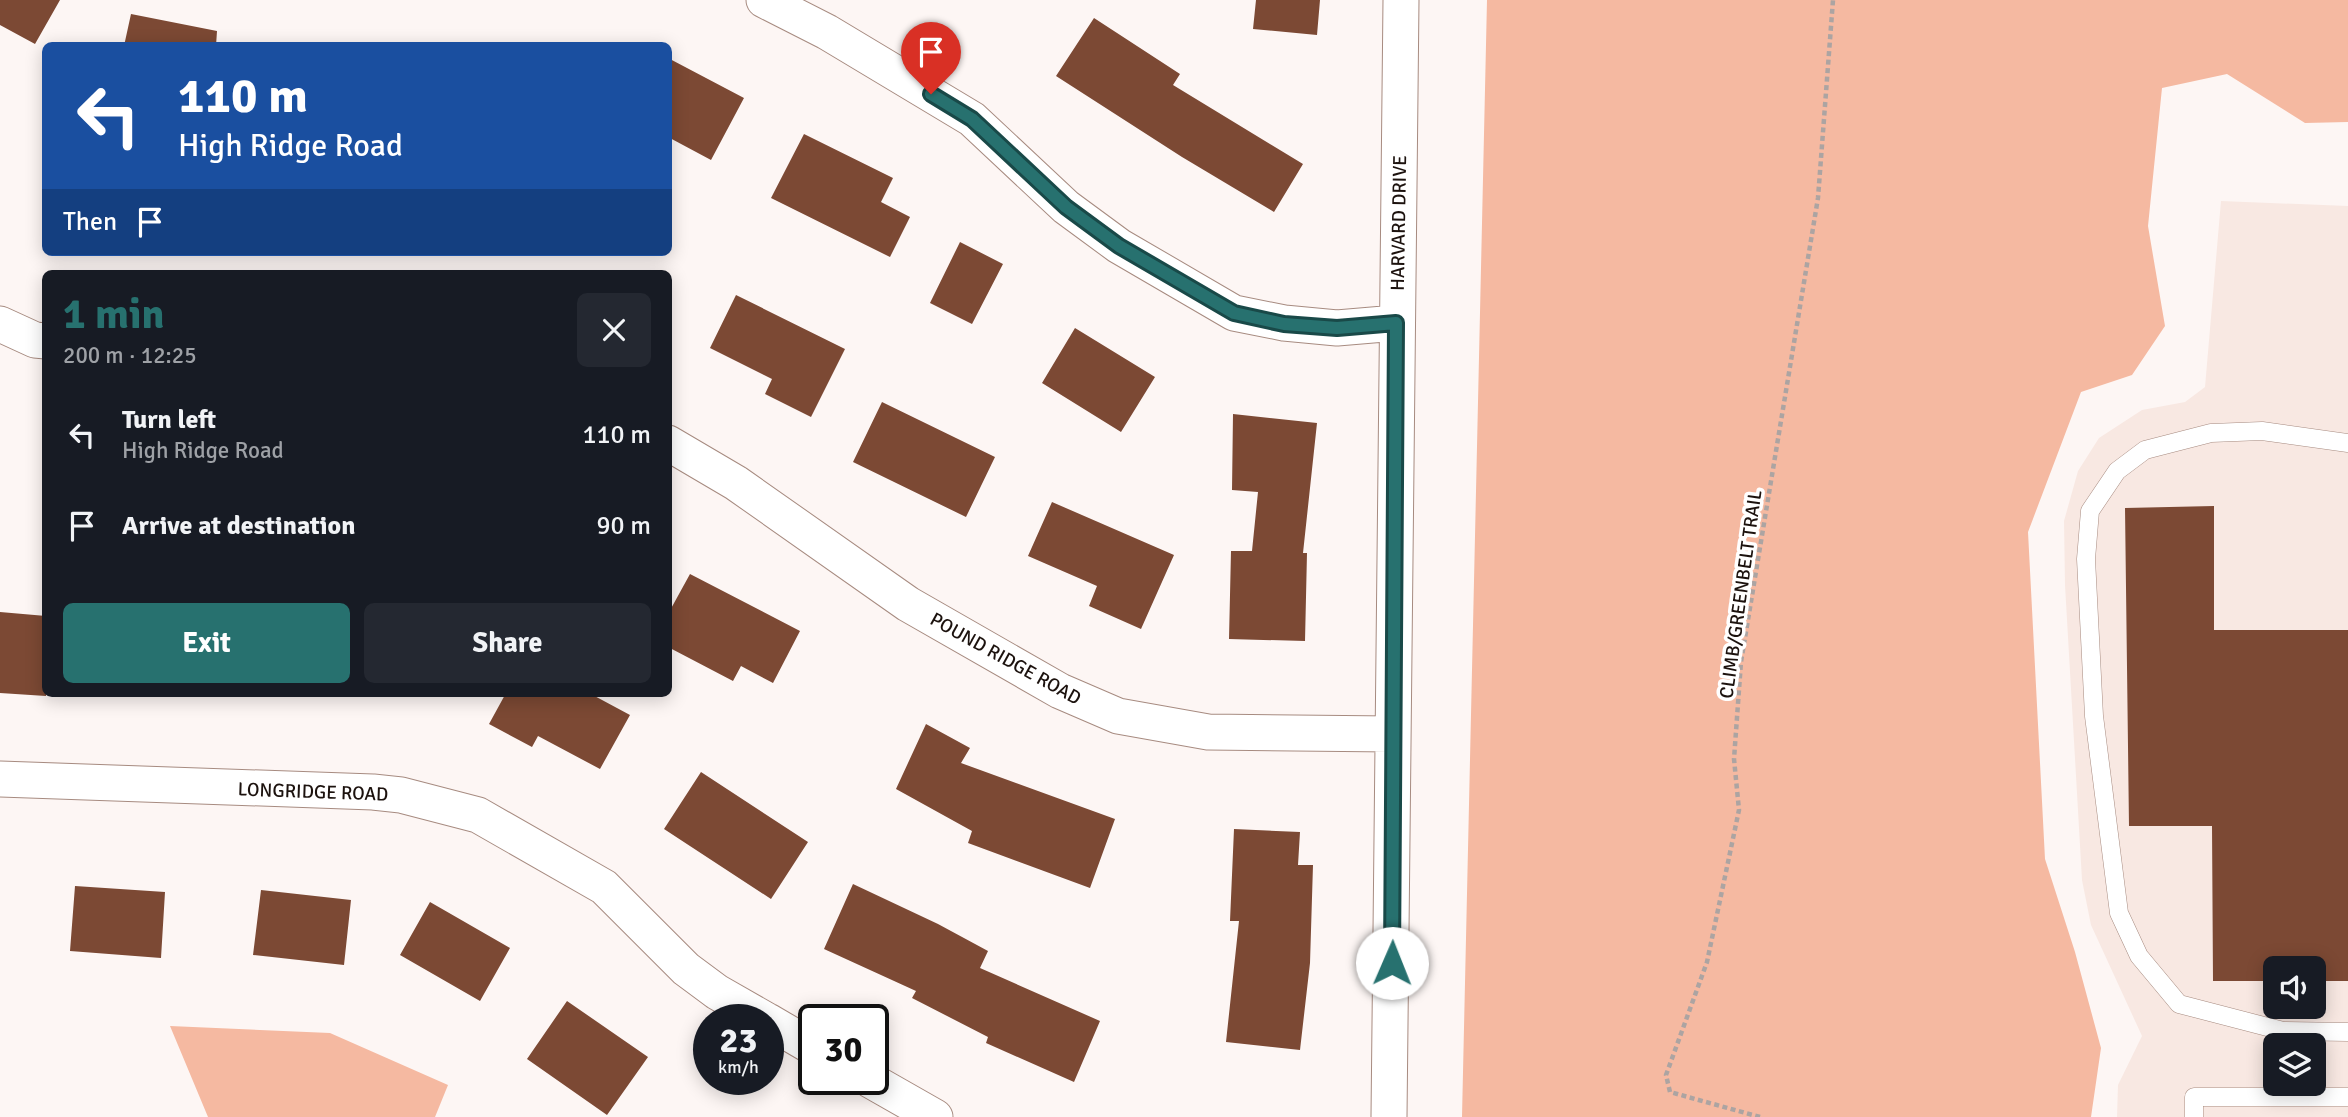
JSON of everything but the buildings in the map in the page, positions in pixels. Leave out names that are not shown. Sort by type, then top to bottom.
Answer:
[{"type":"street","points":[[764,0],[827,32],[972,119],[1066,207],[1108,239],[1234,313],[1284,324],[1337,328],[1396,323]]},
{"type":"street","name":"HARVARD DRIVE","points":[[1389,1117],[1401,0]]},
{"type":"street","points":[[0,324],[42,341]]},
{"type":"street","name":"POUND RIDGE ROAD","points":[[672,445],[736,483],[908,604],[1060,691],[1118,716],[1208,732],[1392,734]]},
{"type":"street","name":"LONGRIDGE ROAD","points":[[0,779],[373,792],[401,795],[478,815],[604,887],[686,969],[738,1004]]},
{"type":"street","points":[[889,1091],[934,1117]]},
{"type":"lane","points":[[2348,443],[2262,430],[2211,433],[2145,450],[2117,471],[2090,511],[2086,559],[2094,716],[2119,913],[2139,956],[2179,1004],[2283,1031],[2348,1032]]},
{"type":"lane","points":[[2193,1117],[2194,1097],[2348,1097]]},
{"type":"path","name":"CLIMB/GREENBELT TRAIL","points":[[1760,1117],[1671,1092],[1666,1075],[1707,962],[1739,810],[1734,759],[1741,662],[1818,198],[1833,0]]},
{"type":"shaded area","points":[[1487,0],[2348,0],[2348,122],[2305,123],[2227,74],[2162,88],[2148,226],[2165,326],[2132,375],[2081,392],[2028,532],[2045,859],[2075,952],[2101,1048],[2091,1117],[1462,1117]]},
{"type":"shaded area","points":[[2221,201],[2348,206],[2348,1117],[2117,1117],[2118,1085],[2142,1036],[2091,925],[2082,880],[2065,585],[2064,521],[2078,471],[2099,438],[2142,410],[2185,402],[2205,387]]},
{"type":"shaded area","points":[[170,1026],[330,1033],[448,1085],[435,1117],[208,1117]]},
{"type":"route","points":[[931,94],[972,119],[1066,207],[1119,246],[1234,313],[1284,324],[1337,328],[1396,323],[1392,963]]}]
